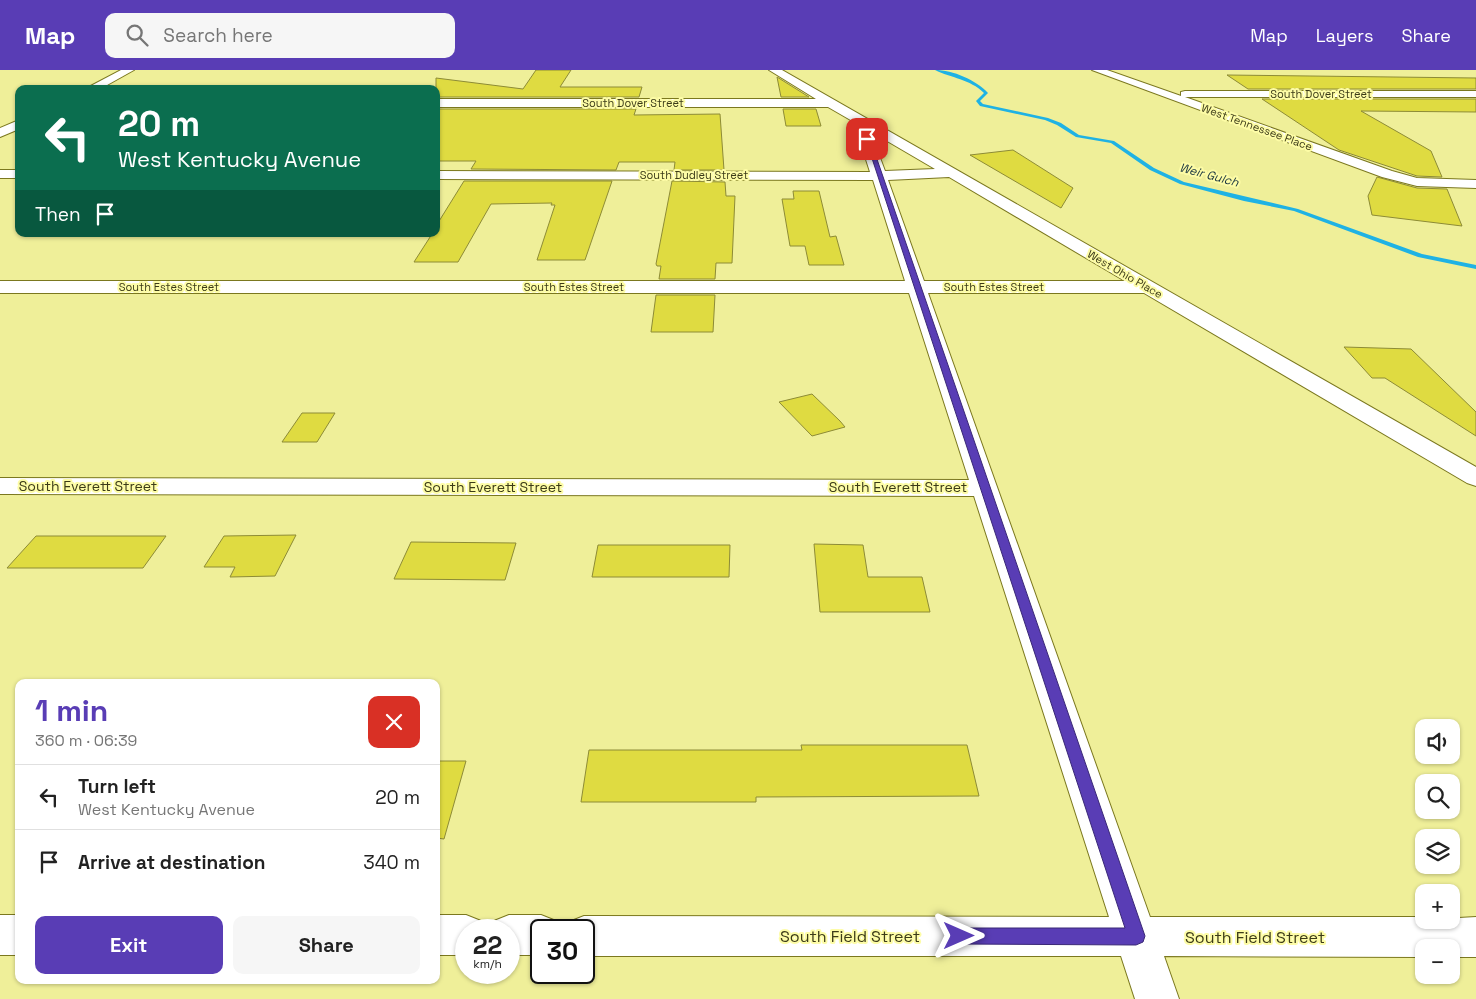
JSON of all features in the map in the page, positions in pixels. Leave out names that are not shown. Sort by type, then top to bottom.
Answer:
[{"type":"street","points":[[99,85],[129,70]]},
{"type":"street","name":"West Ohio Place","points":[[774,70],[1476,478]]},
{"type":"street","name":"West Tennessee Place","points":[[1097,70],[1387,174],[1418,182],[1476,184]]},
{"type":"street","name":"South Dover Street","points":[[1166,94],[1476,94]]},
{"type":"street","name":"South Dover Street","points":[[440,103],[830,103]]},
{"type":"street","points":[[860,120],[1158,999]]},
{"type":"street","points":[[0,133],[15,126]]},
{"type":"street","name":"South Dudley Street","points":[[440,175],[880,176],[952,173]]},
{"type":"street","points":[[0,174],[15,174]]},
{"type":"street","name":"South Estes Street","points":[[0,287],[1149,288]]},
{"type":"street","name":"South Everett Street","points":[[0,486],[985,488]]},
{"type":"street","points":[[0,935],[15,935]]},
{"type":"street","points":[[440,935],[455,935]]},
{"type":"street","name":"South Field Street","points":[[595,936],[1476,937]]},
{"type":"building","points":[[536,70],[571,70],[560,87],[642,87],[639,97],[440,97],[440,85],[436,85],[436,78],[523,89]]},
{"type":"building","points":[[1227,75],[1476,78],[1476,89],[1248,89]]},
{"type":"building","points":[[777,77],[809,97],[781,97]]},
{"type":"building","points":[[1262,99],[1476,99],[1476,112],[1361,111],[1431,151],[1442,177],[1417,176],[1339,150]]},
{"type":"building","points":[[440,109],[636,109],[634,115],[720,114],[724,170],[674,170],[675,162],[619,162],[616,170],[471,169],[476,161],[440,161]]},
{"type":"building","points":[[783,109],[816,109],[821,126],[786,126]]},
{"type":"building","points":[[1013,150],[1073,188],[1061,208],[970,155]]},
{"type":"building","points":[[1377,177],[1417,188],[1447,189],[1462,226],[1372,215],[1368,196]]},
{"type":"building","points":[[464,181],[612,181],[585,260],[537,260],[555,205],[551,205],[552,203],[491,204],[458,262],[414,262],[430,237],[440,237],[440,220]]},
{"type":"building","points":[[672,181],[725,182],[726,196],[735,196],[732,263],[716,263],[715,279],[659,279],[661,266],[656,264]]},
{"type":"building","points":[[793,191],[819,191],[830,237],[836,236],[844,265],[809,265],[805,246],[790,246],[782,199],[794,199]]},
{"type":"building","points":[[656,295],[715,295],[713,332],[651,332]]},
{"type":"building","points":[[1344,347],[1411,349],[1476,412],[1476,436],[1385,378],[1372,378]]},
{"type":"building","points":[[812,394],[845,427],[812,436],[779,402]]},
{"type":"building","points":[[302,413],[335,413],[317,442],[282,442]]},
{"type":"building","points":[[296,535],[275,576],[230,577],[235,567],[204,567],[224,536]]},
{"type":"building","points":[[36,536],[166,536],[143,568],[7,568]]},
{"type":"building","points":[[411,542],[516,543],[505,580],[394,579]]},
{"type":"building","points":[[814,544],[863,545],[868,577],[922,577],[930,612],[820,612]]},
{"type":"building","points":[[598,545],[730,545],[729,577],[592,577]]},
{"type":"building","points":[[801,745],[967,745],[979,796],[756,797],[756,802],[581,802],[589,750],[802,750]]},
{"type":"building","points":[[440,761],[466,761],[444,839],[440,838]]},
{"type":"waterway","name":"Weir Gulch","points":[[937,70],[963,78],[981,88],[986,93],[978,101],[982,105],[1046,119],[1059,124],[1078,136],[1112,142],[1152,169],[1182,183],[1296,210],[1420,256],[1476,267]]},
{"type":"route","points":[[867,139],[1136,936],[959,936]]}]
